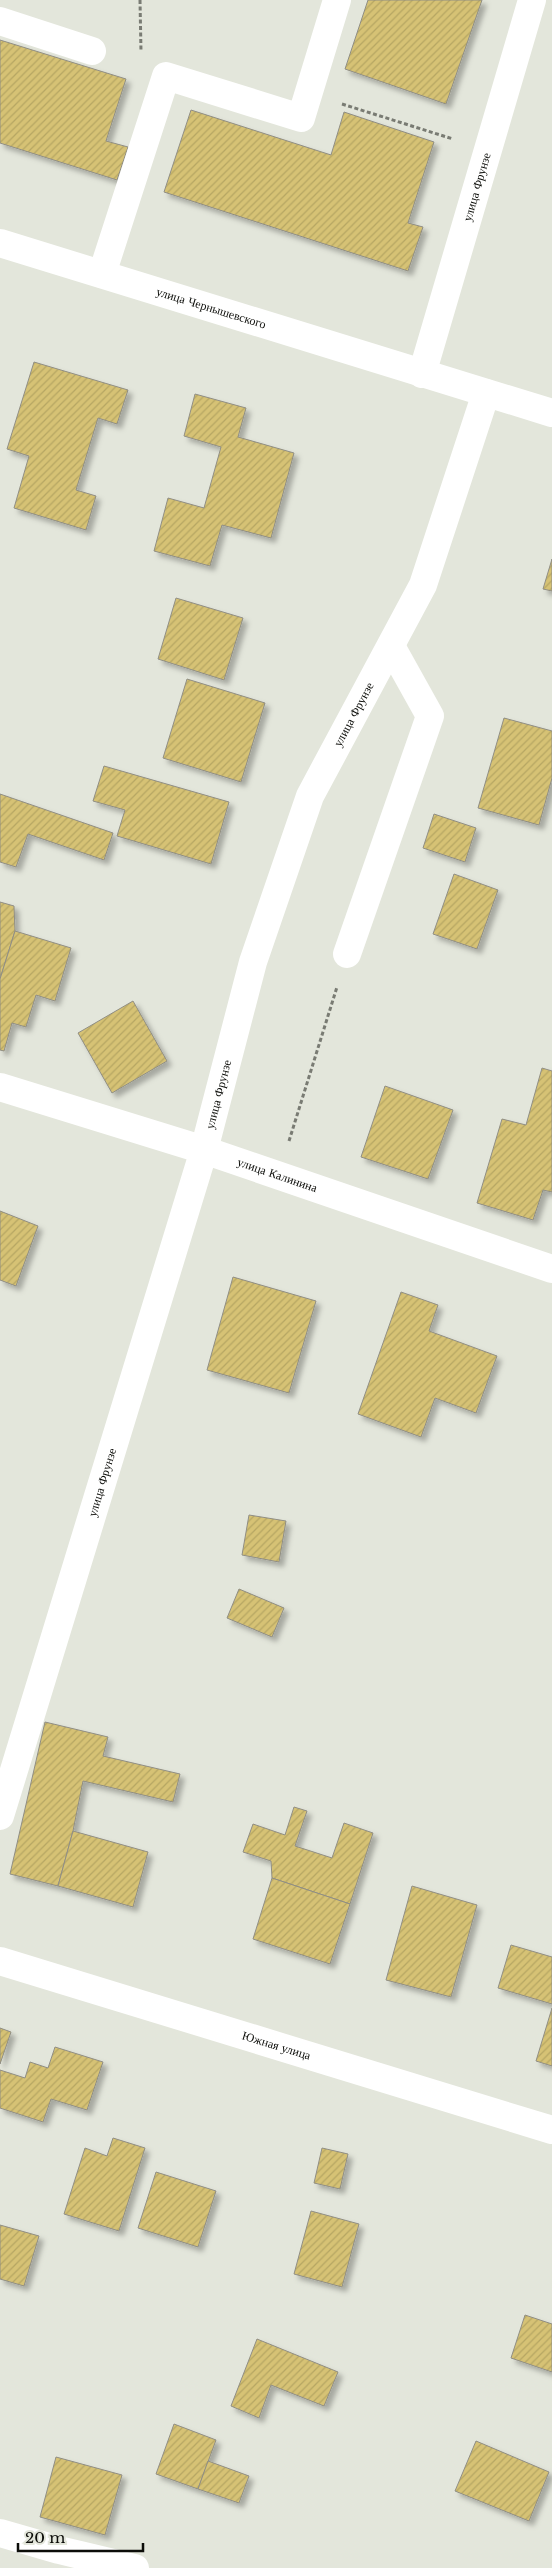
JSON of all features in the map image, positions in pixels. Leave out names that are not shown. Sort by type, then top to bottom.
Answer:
[{"type":"street","points":[[102,274],[166,76],[300,118],[337,0]]},
{"type":"street","name":"улица Фрунзе","points":[[422,374],[532,0]]},
{"type":"street","points":[[0,21],[92,51]]},
{"type":"street","name":"улица Чернышевского","points":[[0,243],[552,414]]},
{"type":"street","name":"улица Фрунзе","points":[[0,1816],[204,1150],[252,962],[310,796],[423,585],[486,393]]},
{"type":"street","points":[[347,954],[430,716],[390,646]]},
{"type":"street","name":"улица Калинина","points":[[0,1087],[204,1150],[552,1269]]},
{"type":"street","name":"Южная улица","points":[[0,1961],[552,2130]]},
{"type":"street","points":[[0,2533],[135,2568]]},
{"type":"path","points":[[140,0],[141,68],[166,76]]},
{"type":"path","points":[[308,93],[462,142]]},
{"type":"path","points":[[278,1176],[347,954]]},
{"type":"building","points":[[368,0],[482,0],[446,104],[345,69]]},
{"type":"building","points":[[0,40],[126,79],[106,141],[128,147],[117,180],[0,143]]},
{"type":"building","points":[[191,110],[331,155],[344,112],[434,142],[408,223],[423,227],[408,271],[164,192]]},
{"type":"building","points":[[34,362],[128,390],[117,424],[98,418],[76,490],[96,496],[86,530],[14,508],[29,456],[7,449]]},
{"type":"building","points":[[195,394],[246,408],[238,437],[294,453],[271,538],[222,525],[210,566],[154,551],[168,498],[204,508],[221,447],[184,436]]},
{"type":"building","points":[[552,559],[552,591],[543,589]]},
{"type":"building","points":[[176,598],[243,618],[224,680],[158,659]]},
{"type":"building","points":[[187,679],[265,703],[241,782],[163,758]]},
{"type":"building","points":[[504,718],[552,731],[552,778],[539,825],[478,808]]},
{"type":"building","points":[[104,766],[229,802],[211,864],[117,836],[125,810],[93,801]]},
{"type":"building","points":[[0,794],[113,833],[104,860],[28,834],[16,867],[0,862]]},
{"type":"building","points":[[434,814],[476,828],[465,862],[423,848]]},
{"type":"building","points":[[454,874],[498,890],[477,949],[433,934]]},
{"type":"building","points":[[0,902],[14,906],[15,931],[0,979]]},
{"type":"building","points":[[15,931],[71,948],[55,1001],[36,995],[26,1027],[12,1023],[4,1051],[0,1050],[0,979]]},
{"type":"building","points":[[133,1001],[167,1061],[112,1093],[78,1033]]},
{"type":"building","points":[[542,1068],[552,1071],[552,1192],[543,1190],[533,1220],[477,1203],[502,1119],[526,1125]]},
{"type":"building","points":[[385,1086],[453,1110],[428,1179],[361,1157]]},
{"type":"building","points":[[0,1211],[38,1226],[16,1286],[0,1280]]},
{"type":"building","points":[[233,1277],[316,1301],[289,1393],[207,1370]]},
{"type":"building","points":[[401,1292],[438,1305],[429,1331],[497,1356],[476,1413],[435,1398],[421,1437],[358,1414]]},
{"type":"building","points":[[249,1515],[286,1521],[279,1562],[242,1555]]},
{"type":"building","points":[[239,1589],[284,1608],[272,1637],[227,1618]]},
{"type":"building","points":[[45,1722],[108,1737],[103,1756],[180,1774],[173,1802],[83,1781],[73,1831],[58,1886],[10,1874]]},
{"type":"building","points":[[294,1807],[307,1811],[295,1846],[332,1858],[344,1823],[373,1833],[350,1904],[272,1878],[271,1861],[243,1852],[253,1824],[285,1835]]},
{"type":"building","points":[[73,1831],[148,1852],[133,1907],[58,1886]]},
{"type":"building","points":[[272,1878],[350,1904],[330,1964],[253,1939]]},
{"type":"building","points":[[412,1886],[477,1905],[451,1997],[386,1980]]},
{"type":"building","points":[[511,1945],[552,1957],[552,2004],[498,1988]]},
{"type":"building","points":[[552,2008],[552,2066],[536,2061]]},
{"type":"building","points":[[0,2028],[11,2032],[0,2064]]},
{"type":"building","points":[[55,2047],[103,2062],[87,2110],[51,2099],[43,2122],[0,2108],[0,2070],[25,2078],[30,2062],[48,2068]]},
{"type":"building","points":[[113,2138],[145,2148],[119,2231],[64,2214],[85,2148],[107,2156]]},
{"type":"building","points":[[322,2148],[348,2154],[340,2189],[314,2183]]},
{"type":"building","points":[[156,2172],[216,2191],[198,2247],[138,2228]]},
{"type":"building","points":[[311,2211],[359,2224],[342,2287],[294,2274]]},
{"type":"building","points":[[0,2225],[39,2236],[24,2286],[0,2279]]},
{"type":"building","points":[[525,2315],[552,2324],[552,2372],[511,2358]]},
{"type":"building","points":[[257,2339],[338,2372],[324,2406],[271,2385],[259,2418],[231,2406]]},
{"type":"building","points":[[174,2424],[216,2440],[198,2489],[156,2474]]},
{"type":"building","points":[[476,2441],[549,2472],[529,2521],[455,2491]]},
{"type":"building","points":[[56,2457],[122,2475],[105,2535],[40,2517]]},
{"type":"building","points":[[208,2461],[249,2476],[239,2503],[198,2489]]}]
